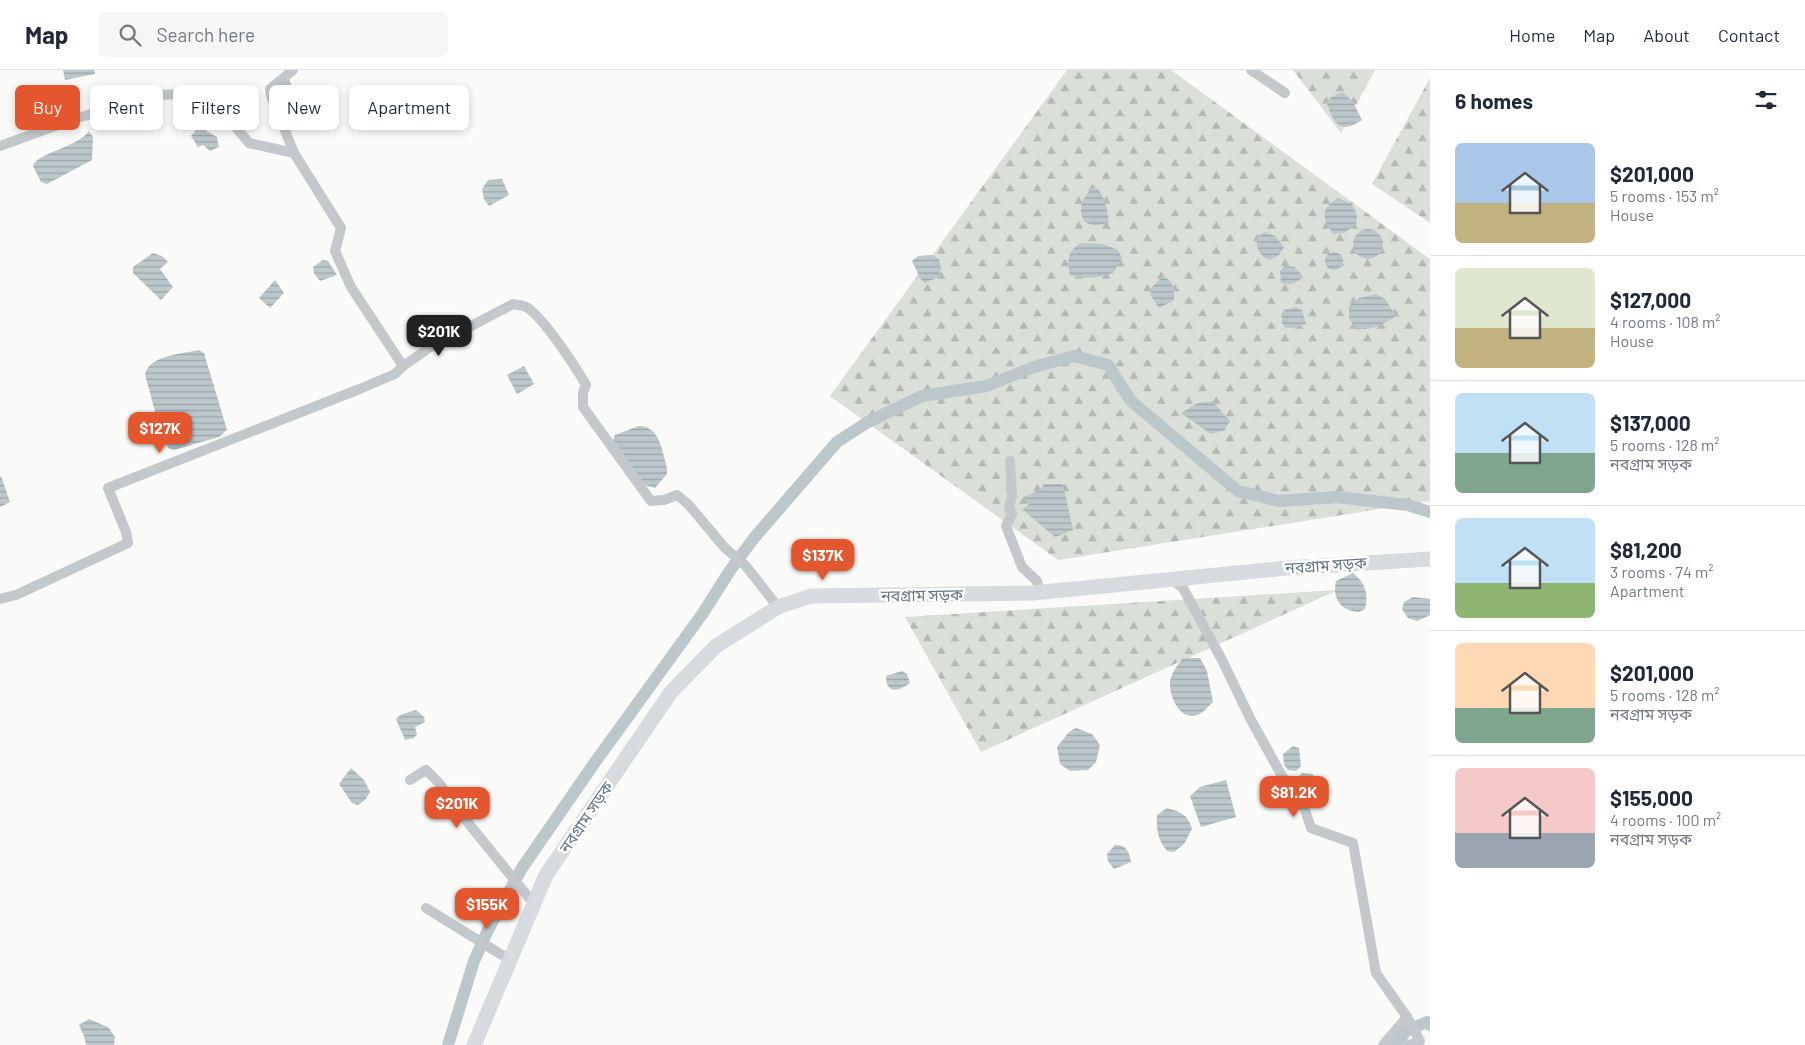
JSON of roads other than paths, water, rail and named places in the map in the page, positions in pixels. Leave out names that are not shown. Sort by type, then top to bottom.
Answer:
[{"type":"main road","name":"নবগ্রাম সড়ক","points":[[474,1045],[546,875],[671,692],[716,646],[778,607],[811,596],[1039,592],[1287,568],[1430,558]]},
{"type":"street","points":[[294,70],[270,88],[294,153],[341,228],[336,251],[351,288],[403,366]]},
{"type":"street","points":[[1251,70],[1285,93]]},
{"type":"street","points":[[0,146],[77,118],[159,94],[195,93],[214,101],[249,143],[294,153]]},
{"type":"street","points":[[0,599],[16,595],[128,543],[126,532],[108,488],[395,374],[429,348],[513,304],[527,307],[552,334],[586,386],[583,393],[583,407],[652,501],[664,500],[678,495],[688,504],[725,548],[745,565],[778,607]]},
{"type":"street","points":[[1010,461],[1012,496],[1009,507],[1012,514],[1006,526],[1022,567],[1037,581],[1039,592]]},
{"type":"street","points":[[1171,579],[1183,588],[1255,728],[1282,776],[1304,808],[1311,828],[1353,844],[1376,973],[1407,1017],[1414,1043]]},
{"type":"street","points":[[410,780],[426,770],[439,782],[506,871],[534,904]]},
{"type":"street","points":[[426,908],[510,960]]},
{"type":"street","points":[[1383,1045],[1407,1017]]},
{"type":"waterway","points":[[448,1045],[474,961],[488,930],[522,868],[754,538],[837,442],[868,422],[922,396],[986,386],[1034,367],[1074,356],[1108,365],[1131,401],[1238,491],[1279,501],[1336,497],[1408,505],[1430,512]]},
{"type":"waterway","points":[[1396,1045],[1406,1031],[1427,1022],[1430,1025]]}]
